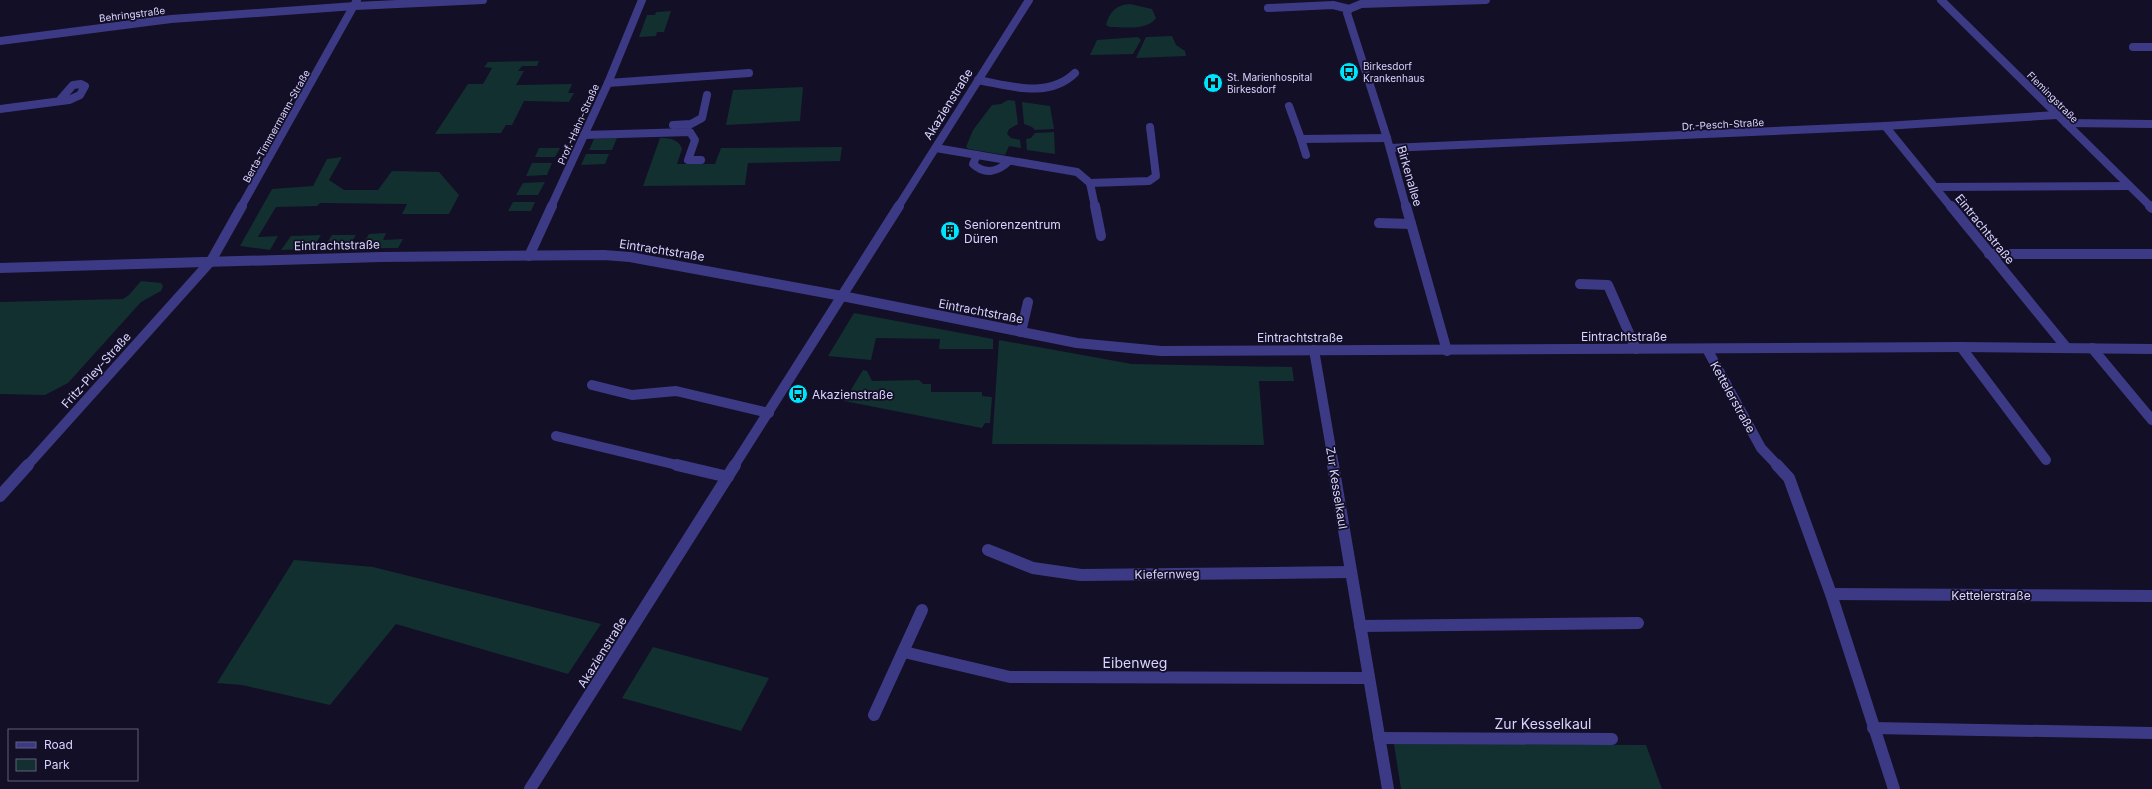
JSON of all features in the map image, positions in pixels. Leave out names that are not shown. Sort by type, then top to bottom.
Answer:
[{"type":"street","name":"Behringstraße","points":[[0,41],[171,19],[356,3],[483,0]]},
{"type":"street","name":"Prof.-Hahn-Straße","points":[[529,256],[608,83],[642,0]]},
{"type":"street","name":"Akazienstraße","points":[[530,789],[1029,0]]},
{"type":"street","points":[[1268,8],[1333,4],[1349,9],[1361,4],[1486,0]]},
{"type":"street","name":"Flemingstraße","points":[[1941,0],[2152,208]]},
{"type":"street","name":"Berta-Timmermann-Straße","points":[[211,261],[356,3]]},
{"type":"street","name":"Birkenallee","points":[[1349,9],[1348,19],[1390,148],[1447,350]]},
{"type":"street","points":[[2133,47],[2152,47]]},
{"type":"street","points":[[608,83],[749,73]]},
{"type":"street","points":[[978,80],[1043,89],[1065,83],[1075,73]]},
{"type":"street","points":[[585,132],[691,124],[702,118],[707,95]]},
{"type":"street","points":[[0,109],[59,101]]},
{"type":"street","points":[[1289,106],[1306,155]]},
{"type":"street","name":"Dr.-Pesch-Straße","points":[[1390,148],[1884,126],[2057,115]]},
{"type":"street","points":[[2066,123],[2152,124]]},
{"type":"street","name":"Eintrachtstraße","points":[[1884,126],[2066,347]]},
{"type":"street","points":[[1090,183],[1149,181],[1156,176],[1150,127]]},
{"type":"street","points":[[585,132],[690,132],[694,135],[695,140],[688,160],[701,160]]},
{"type":"street","points":[[1301,139],[1387,138]]},
{"type":"street","points":[[936,148],[1077,172],[1086,177],[1090,183],[1101,236]]},
{"type":"street","points":[[977,155],[973,164],[977,169],[984,171],[994,172],[1003,168],[1009,161]]},
{"type":"street","points":[[1935,187],[2129,186]]},
{"type":"street","points":[[1379,221],[1411,221]]},
{"type":"street","points":[[1989,254],[2152,254]]},
{"type":"street","name":"Eintrachtstraße","points":[[0,268],[211,261],[604,255],[630,257],[842,296],[1077,343],[1161,351],[2066,347],[2152,349]]},
{"type":"street","name":"Fritz-Pley-Straße","points":[[0,496],[211,261]]},
{"type":"street","points":[[1580,284],[1608,285],[1636,349]]},
{"type":"street","points":[[1021,332],[1028,302]]},
{"type":"street","points":[[1961,348],[2046,460]]},
{"type":"street","points":[[2092,348],[2152,420]]},
{"type":"street","name":"Kettelerstraße","points":[[1707,349],[1761,448],[1789,478],[1830,594],[1894,789]]},
{"type":"street","name":"Zur Kesselkaul","points":[[1314,350],[1388,789]]},
{"type":"street","points":[[592,386],[632,395],[676,390],[769,412]]},
{"type":"street","points":[[556,436],[728,476]]},
{"type":"street","name":"Kiefernweg","points":[[988,550],[1015,564],[1050,573],[1081,575],[1351,572]]},
{"type":"street","name":"Kettelerstraße","points":[[1830,594],[2152,596]]},
{"type":"street","points":[[874,715],[922,610]]},
{"type":"street","points":[[1360,626],[1638,623]]},
{"type":"street","name":"Eibenweg","points":[[904,652],[1010,677],[1369,678]]},
{"type":"street","points":[[1873,728],[2152,733]]},
{"type":"street","name":"Zur Kesselkaul","points":[[1379,738],[1612,739]]},
{"type":"green space","points":[[1130,4],[1152,9],[1156,18],[1147,25],[1141,27],[1110,27],[1106,25],[1109,16],[1117,7]]},
{"type":"green space","points":[[671,11],[664,32],[657,32],[656,36],[639,37],[647,15],[655,15],[656,12]]},
{"type":"green space","points":[[1172,36],[1176,45],[1185,51],[1186,56],[1136,58],[1146,37]]},
{"type":"green space","points":[[1138,37],[1141,40],[1133,54],[1090,55],[1097,40]]},
{"type":"green space","points":[[539,61],[537,66],[522,66],[518,71],[524,71],[516,85],[572,84],[568,93],[574,93],[569,102],[524,101],[512,125],[506,125],[501,133],[435,134],[468,84],[483,84],[492,68],[484,67],[488,62]]},
{"type":"green space","points":[[803,87],[800,121],[726,125],[733,90]]},
{"type":"green space","points":[[1008,100],[1015,101],[1018,124],[1009,129],[1007,134],[1011,138],[1020,140],[1021,148],[1009,146],[1005,155],[969,149],[966,147],[973,130],[992,105],[1001,104]]},
{"type":"green space","points":[[1022,102],[1050,106],[1054,129],[1035,130],[1024,124]]},
{"type":"green space","points":[[1054,132],[1055,154],[1027,150],[1026,139],[1031,138],[1035,133]]},
{"type":"green space","points":[[617,138],[612,150],[589,150],[594,139]]},
{"type":"green space","points":[[660,138],[667,138],[676,141],[681,146],[682,149],[677,164],[715,164],[721,148],[842,147],[840,161],[748,163],[745,185],[643,186]]},
{"type":"green space","points":[[539,148],[560,148],[555,157],[535,157]]},
{"type":"green space","points":[[586,154],[609,154],[605,164],[581,165]]},
{"type":"green space","points":[[342,157],[329,180],[344,190],[378,190],[392,171],[439,172],[459,195],[449,214],[402,214],[407,204],[320,203],[317,206],[276,207],[258,237],[278,236],[270,250],[240,246],[272,189],[313,186],[327,159]]},
{"type":"green space","points":[[532,163],[552,163],[547,175],[526,176]]},
{"type":"green space","points":[[545,182],[538,195],[516,195],[523,183]]},
{"type":"green space","points":[[513,202],[535,202],[531,211],[508,211]]},
{"type":"green space","points":[[386,233],[383,240],[403,239],[398,248],[360,248],[369,234]]},
{"type":"green space","points":[[321,235],[312,249],[281,250],[291,236]]},
{"type":"green space","points":[[332,235],[356,235],[347,249],[323,249]]},
{"type":"green space","points":[[141,281],[161,283],[163,286],[161,291],[141,302],[68,383],[45,395],[0,394],[0,302],[123,299],[129,295]]},
{"type":"green space","points":[[854,313],[993,339],[993,349],[939,349],[940,339],[876,338],[871,360],[828,356]]},
{"type":"green space","points":[[999,340],[1132,364],[1292,367],[1294,381],[1259,381],[1264,445],[992,444]]},
{"type":"green space","points":[[863,370],[867,371],[872,381],[919,380],[923,384],[931,384],[931,392],[982,392],[982,396],[992,397],[990,423],[985,423],[982,428],[844,401]]},
{"type":"green space","points":[[294,560],[373,567],[601,624],[568,674],[396,624],[330,705],[242,685],[217,683]]},
{"type":"green space","points":[[653,647],[769,678],[741,731],[622,698]]},
{"type":"green space","points":[[1394,744],[1646,745],[1662,789],[1401,789]]},
{"type":"place","name":"Birkesdorf Krankenhaus","points":[[1349,72]]},
{"type":"place","name":"St. Marienhospital Birkesdorf","points":[[1213,83]]},
{"type":"place","name":"Seniorenzentrum Düren","points":[[950,231]]},
{"type":"place","name":"Akazienstraße","points":[[798,394]]}]
